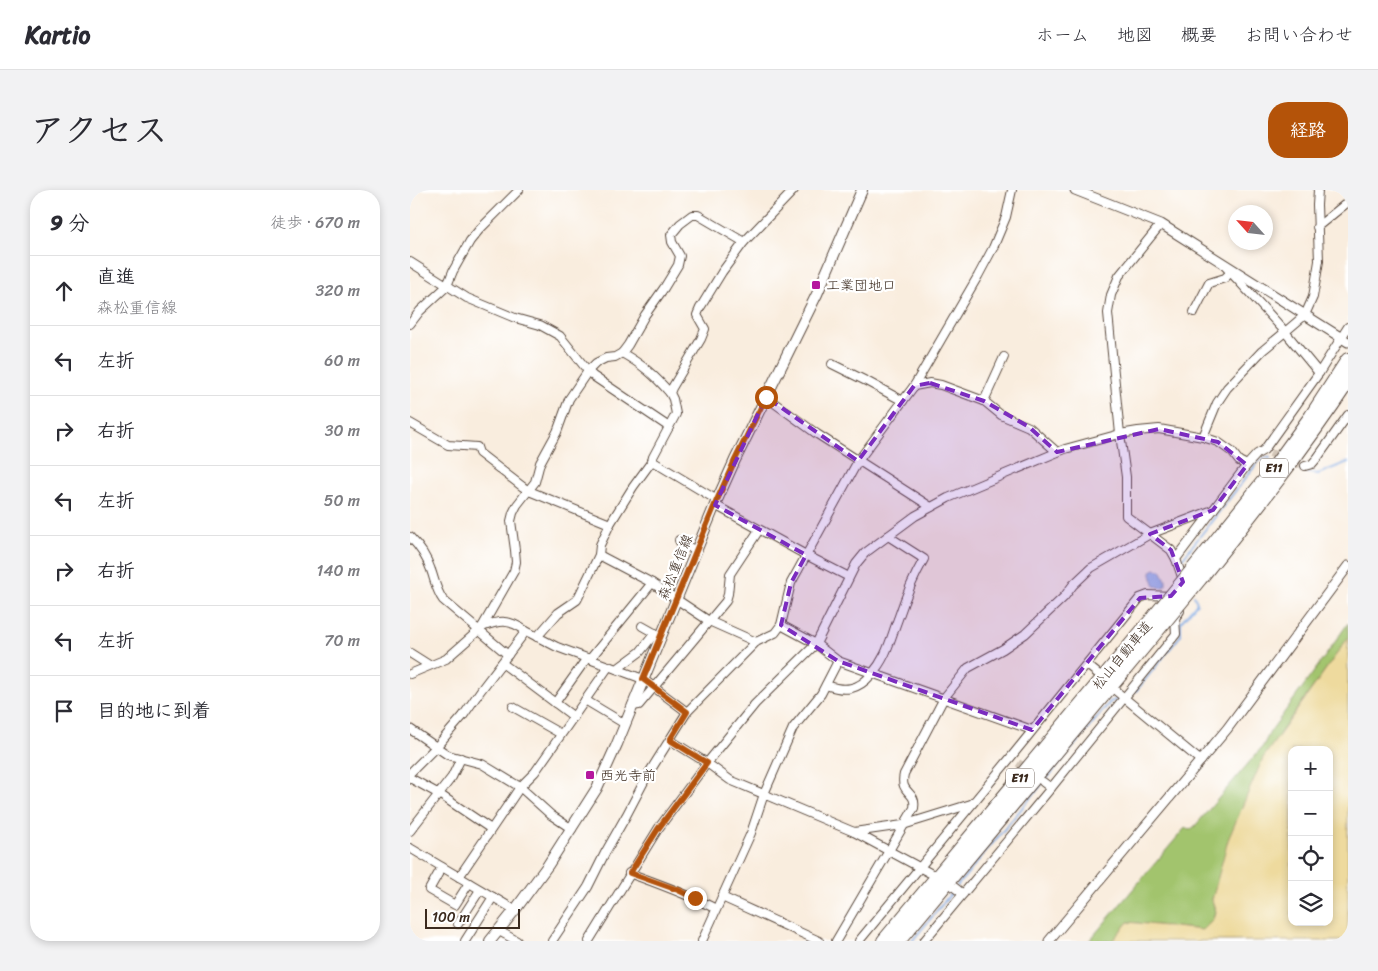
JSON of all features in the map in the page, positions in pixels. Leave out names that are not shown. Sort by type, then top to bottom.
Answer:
[{"type":"highway","name":"松山自動車道","points":[[1197,574],[1311,417],[1348,360]]},
{"type":"highway","name":"松山自動車道","points":[[884,941],[1278,481],[1348,381]]},
{"type":"highway","name":"松山自動車道","points":[[898,941],[1159,619]]},
{"type":"main road","name":"森松重信線","points":[[490,941],[548,865],[597,788],[643,679],[658,635],[676,600],[716,502],[817,294],[862,190]]},
{"type":"street","points":[[410,324],[420,311],[447,286],[470,241],[519,190]]},
{"type":"street","points":[[670,393],[705,329],[697,315],[700,308],[722,272],[744,242],[794,190]]},
{"type":"street","points":[[552,941],[588,888],[647,776],[687,712],[756,642],[775,633],[781,625],[791,583],[858,461],[904,401],[947,331],[993,248],[1006,217],[1012,190]]},
{"type":"street","points":[[1077,190],[1161,224],[1345,340]]},
{"type":"street","points":[[1203,437],[1227,388],[1262,351],[1304,315],[1313,298],[1320,260],[1318,190]]},
{"type":"street","points":[[1318,227],[1348,202]]},
{"type":"street","points":[[410,674],[446,659],[480,629],[514,571],[516,562],[511,521],[517,506],[535,482],[540,463],[557,432],[569,398],[596,363],[622,352],[664,288],[678,265],[680,256],[672,242],[671,235],[692,214],[698,215],[744,242]]},
{"type":"street","points":[[924,941],[1176,634],[1175,618],[1189,601],[1176,559],[1171,550],[1126,516],[1126,477],[1108,313],[1111,295],[1119,276],[1161,224]]},
{"type":"street","points":[[410,262],[467,298],[515,318],[540,325],[560,336],[588,371],[669,426]]},
{"type":"street","points":[[1223,263],[1319,373]]},
{"type":"street","points":[[1194,312],[1209,283],[1224,278],[1230,273]]},
{"type":"street","points":[[1176,559],[1247,465],[1257,454],[1267,452],[1319,373],[1345,340],[1348,327]]},
{"type":"street","points":[[538,637],[558,613],[577,600],[599,555],[600,546],[610,524],[652,461],[676,414],[670,393],[641,364],[622,352]]},
{"type":"street","points":[[984,401],[1004,356]]},
{"type":"street","points":[[832,364],[904,401]]},
{"type":"street","points":[[914,386],[930,383],[936,384],[984,401],[1002,414],[1029,428],[1057,452]]},
{"type":"street","points":[[766,397],[817,434],[932,507]]},
{"type":"street","points":[[1305,466],[1312,464],[1348,416]]},
{"type":"street","points":[[410,422],[448,445],[476,447],[479,453],[522,487],[610,524]]},
{"type":"street","points":[[589,941],[658,829],[707,763],[755,704],[816,644],[856,564],[865,553],[915,516],[948,498],[1057,452],[1120,434],[1138,431],[1159,429],[1203,437],[1218,442],[1232,452],[1239,461],[1247,465]]},
{"type":"street","points":[[652,461],[759,530],[849,577]]},
{"type":"street","points":[[836,941],[914,808],[915,801],[913,796],[905,790],[903,785],[904,774],[944,698],[968,668],[1004,649],[1025,634],[1091,568],[1150,534],[1213,510]]},
{"type":"street","points":[[632,706],[638,705],[726,601],[730,574],[759,530]]},
{"type":"street","points":[[826,685],[835,688],[853,688],[865,682],[878,668],[885,656],[907,594],[924,558],[888,536]]},
{"type":"street","points":[[410,537],[424,555],[437,590],[443,600],[480,629],[508,655]]},
{"type":"street","points":[[679,540],[696,551]]},
{"type":"street","points":[[599,555],[652,583],[709,621],[756,642]]},
{"type":"street","points":[[1049,941],[1227,729],[1348,566]]},
{"type":"street","points":[[555,703],[588,659],[652,583]]},
{"type":"street","points":[[859,941],[1140,598],[1148,595],[1174,596],[1186,590]]},
{"type":"street","points":[[480,629],[494,623],[513,623],[557,647],[643,679],[687,712]]},
{"type":"street","points":[[781,625],[816,644],[838,661],[1032,730]]},
{"type":"street","points":[[459,877],[520,787],[535,772],[586,700],[613,668],[640,652],[658,635],[642,626]]},
{"type":"street","points":[[410,773],[463,716],[526,631]]},
{"type":"street","points":[[410,653],[429,665]]},
{"type":"street","points":[[702,941],[751,833],[764,794],[793,728],[821,694],[838,661]]},
{"type":"street","points":[[502,663],[574,717]]},
{"type":"street","points":[[1087,665],[1096,673]]},
{"type":"street","points":[[1116,691],[1201,761]]},
{"type":"street","points":[[586,700],[625,724]]},
{"type":"street","points":[[513,707],[561,734]]},
{"type":"street","points":[[410,729],[448,755],[482,764],[520,787],[551,815],[572,829]]},
{"type":"street","points":[[670,740],[730,780],[854,832],[930,873]]},
{"type":"street","points":[[1011,757],[1018,763]]},
{"type":"street","points":[[410,831],[452,777],[461,758]]},
{"type":"street","points":[[410,778],[439,794],[491,829]]},
{"type":"street","points":[[1043,782],[1050,788]]},
{"type":"street","points":[[854,832],[903,825],[971,804]]},
{"type":"street","points":[[410,848],[515,910]]},
{"type":"street","points":[[442,867],[429,890],[455,905],[469,883]]},
{"type":"street","points":[[630,873],[678,890],[716,909]]},
{"type":"street","points":[[954,887],[963,894]]},
{"type":"street","points":[[458,924],[480,890]]},
{"type":"street","points":[[465,941],[493,897]]},
{"type":"street","points":[[722,898],[819,941]]},
{"type":"street","points":[[499,931],[517,941]]},
{"type":"highlighted area","points":[[930,383],[984,401],[1029,427],[1057,452],[1159,429],[1218,442],[1247,465],[1213,510],[1150,534],[1171,550],[1183,582],[1171,596],[1140,598],[1032,730],[838,661],[781,625],[791,583],[806,555],[715,505],[766,397],[858,461],[914,386]]},
{"type":"green space","points":[[1348,623],[1348,638],[1280,733],[1212,899],[1215,913],[1210,922],[1203,930],[1128,922],[1112,941],[1089,941],[1185,828],[1190,830],[1195,826],[1263,746],[1270,732]]},
{"type":"sand","points":[[1348,638],[1348,941],[1112,941],[1128,922],[1203,930],[1212,921],[1216,912],[1212,900],[1228,840],[1263,758]]},
{"type":"water","points":[[1155,569],[1161,570],[1166,580],[1166,585],[1162,588],[1155,586],[1151,571]]},
{"type":"waterway","points":[[1186,569],[1182,559],[1259,461],[1266,457],[1270,458]]},
{"type":"waterway","points":[[1300,469],[1318,474],[1348,462]]},
{"type":"waterway","points":[[1134,692],[1181,635],[1181,622],[1197,603],[1194,595]]},
{"type":"waterway","points":[[1045,781],[1110,702],[1120,698]]},
{"type":"waterway","points":[[957,886],[1042,784]]},
{"type":"waterway","points":[[912,941],[954,890]]},
{"type":"tunnel","points":[[1270,453],[1305,466]]},
{"type":"tunnel","points":[[1018,763],[1030,771]]},
{"type":"place","name":"工業団地口","points":[[816,285]]},
{"type":"place","name":"西光寺前","points":[[590,775]]},
{"type":"route","points":[[695,898],[630,873],[658,829],[707,763],[670,740],[687,712],[643,679],[717,500],[766,397]]}]
